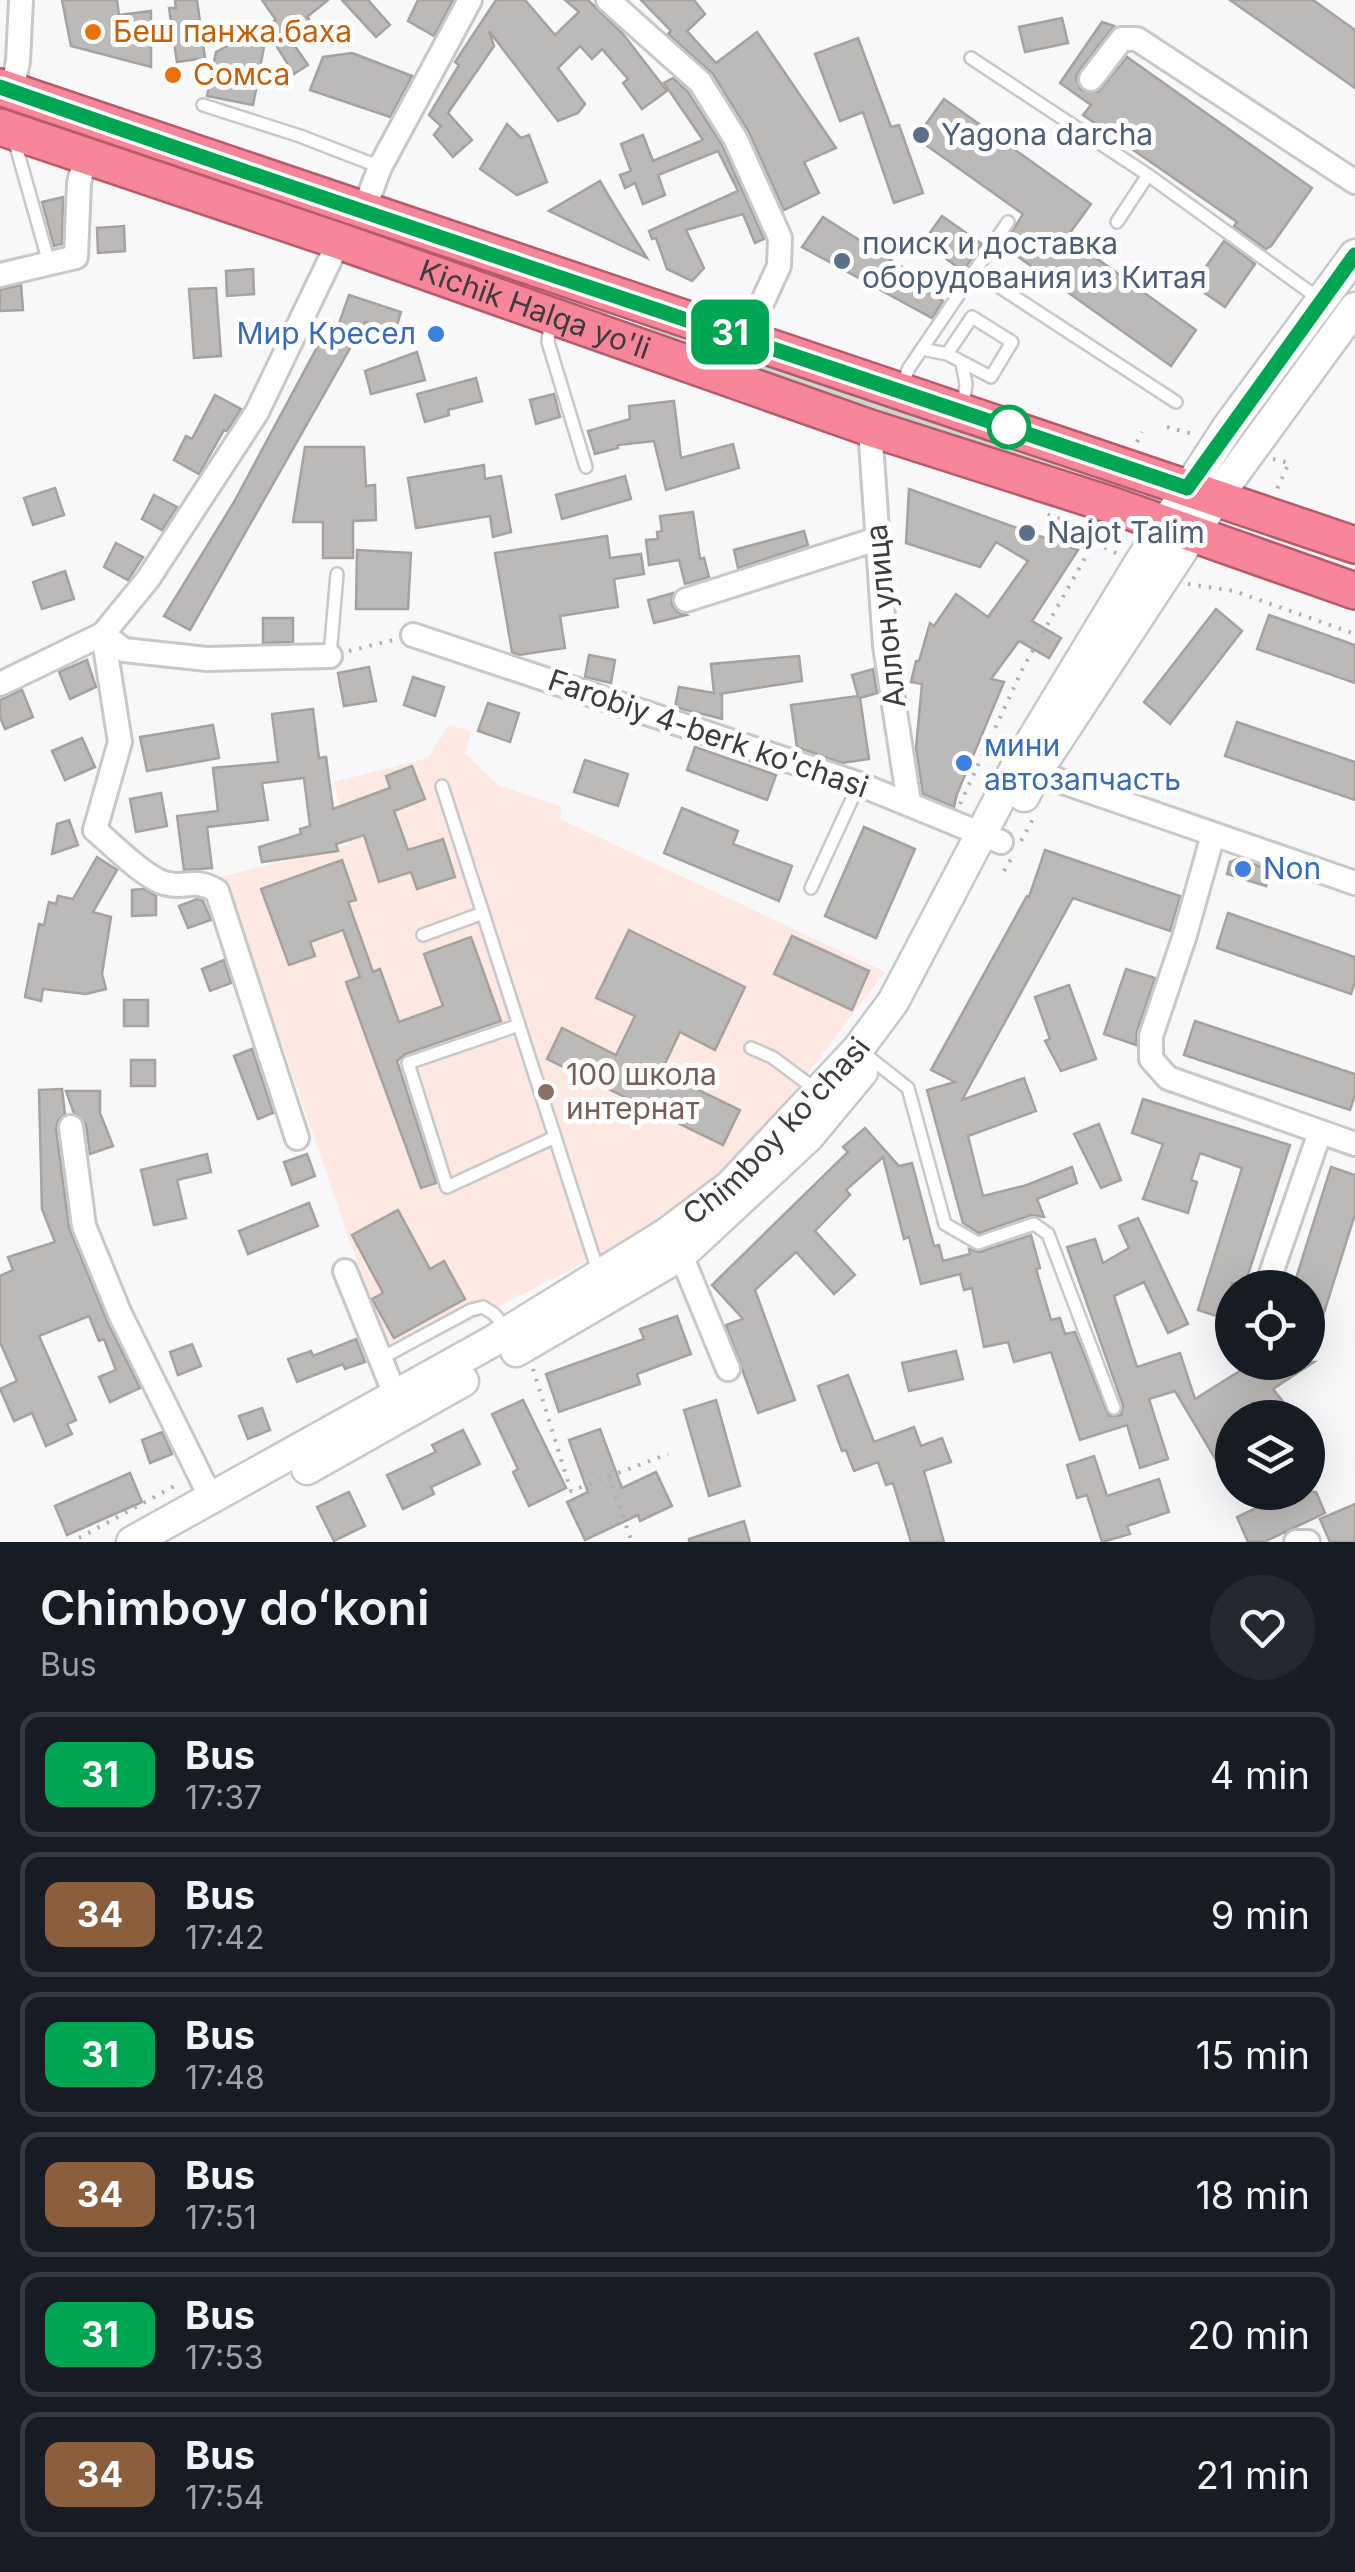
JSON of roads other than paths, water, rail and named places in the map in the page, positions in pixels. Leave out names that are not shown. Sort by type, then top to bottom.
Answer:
[{"type":"highway","name":"Kichik Halqa yo'li","points":[[6,89],[1355,545]]},
{"type":"highway","name":"Kichik Halqa yo'li","points":[[6,129],[339,241],[870,428],[1355,590]]},
{"type":"highway","points":[[619,342],[632,301]]},
{"type":"main road","points":[[1202,492],[1321,301],[1355,255]]},
{"type":"main road","points":[[1202,492],[1355,308]]},
{"type":"main road","name":"Chimboy ko'chasi","points":[[172,1542],[674,1244],[808,1137],[996,849],[1202,492]]},
{"type":"main road","name":"Chimboy ko'chasi","points":[[518,1338],[600,1276],[674,1244],[818,1092],[865,1054]]},
{"type":"main road","name":"Chimboy ko'chasi","points":[[138,1540],[204,1486],[399,1406]]},
{"type":"street","points":[[6,89],[18,60],[21,0]]},
{"type":"street","points":[[362,212],[380,167],[470,0]]},
{"type":"street","points":[[608,0],[700,82],[734,138],[780,238],[778,266],[746,338]]},
{"type":"street","points":[[1090,79],[1122,38],[1137,39],[1355,182]]},
{"type":"street","points":[[0,275],[76,257],[80,183],[86,155]]},
{"type":"street","points":[[0,684],[103,634],[148,579],[257,412],[339,241]]},
{"type":"street","name":"Аллон улица","points":[[870,428],[885,646],[909,803]]},
{"type":"street","points":[[686,600],[877,539]]},
{"type":"street","points":[[103,634],[124,650],[207,659],[330,656]]},
{"type":"street","points":[[103,634],[120,742],[95,830],[158,882],[174,886],[201,882],[217,892],[297,1138]]},
{"type":"street","name":"Farobiy 4-berk ko'chasi","points":[[413,635],[859,784],[952,821],[996,849]]},
{"type":"street","points":[[1038,771],[1355,882]]},
{"type":"street","points":[[1212,835],[1184,938],[1151,1036],[1151,1058],[1168,1078],[1355,1144]]},
{"type":"street","points":[[71,1126],[84,1226],[120,1314],[204,1486]]},
{"type":"street","points":[[1272,1270],[1320,1132]]},
{"type":"street","points":[[674,1244],[728,1369]]},
{"type":"street","points":[[345,1271],[399,1406]]},
{"type":"street","points":[[1296,1542],[1308,1542]]},
{"type":"lane","points":[[971,58],[1148,175],[1321,301]]},
{"type":"lane","points":[[204,106],[300,136],[380,167]]},
{"type":"lane","points":[[6,129],[48,263]]},
{"type":"lane","points":[[1117,222],[1148,175]]},
{"type":"lane","points":[[899,391],[909,368],[1008,222]]},
{"type":"lane","points":[[974,271],[1176,402]]},
{"type":"lane","points":[[550,317],[548,342],[586,468]]},
{"type":"lane","points":[[922,349],[947,354],[991,377],[1012,340],[972,317],[947,354]]},
{"type":"lane","points":[[962,363],[966,384],[962,412]]},
{"type":"lane","points":[[330,656],[337,574]]},
{"type":"lane","points":[[811,888],[859,784]]},
{"type":"lane","points":[[442,786],[600,1276]]},
{"type":"lane","points":[[423,934],[483,914]]},
{"type":"lane","points":[[519,1025],[408,1063],[447,1187],[555,1137]]},
{"type":"lane","points":[[751,1048],[772,1057],[818,1092]]},
{"type":"lane","points":[[865,1054],[908,1088],[945,1224],[978,1244],[1034,1224],[1048,1234],[1114,1408]]},
{"type":"lane","points":[[380,1359],[483,1307],[518,1338]]},
{"type":"place","name":"Беш панжа.баха","points":[[93,32]]},
{"type":"place","name":"Сомса","points":[[173,75]]},
{"type":"place","name":"Yagona darcha","points":[[921,135]]},
{"type":"place","name":"поиск и доставка оборудования из Китая","points":[[842,261]]},
{"type":"place","name":"Мир Кресел","points":[[436,334]]},
{"type":"place","name":"Najot Talim","points":[[1027,533]]},
{"type":"place","name":"мини автозапчасть","points":[[964,763]]},
{"type":"place","name":"Non","points":[[1243,869]]},
{"type":"place","name":"100 школа интернат","points":[[546,1092]]}]
